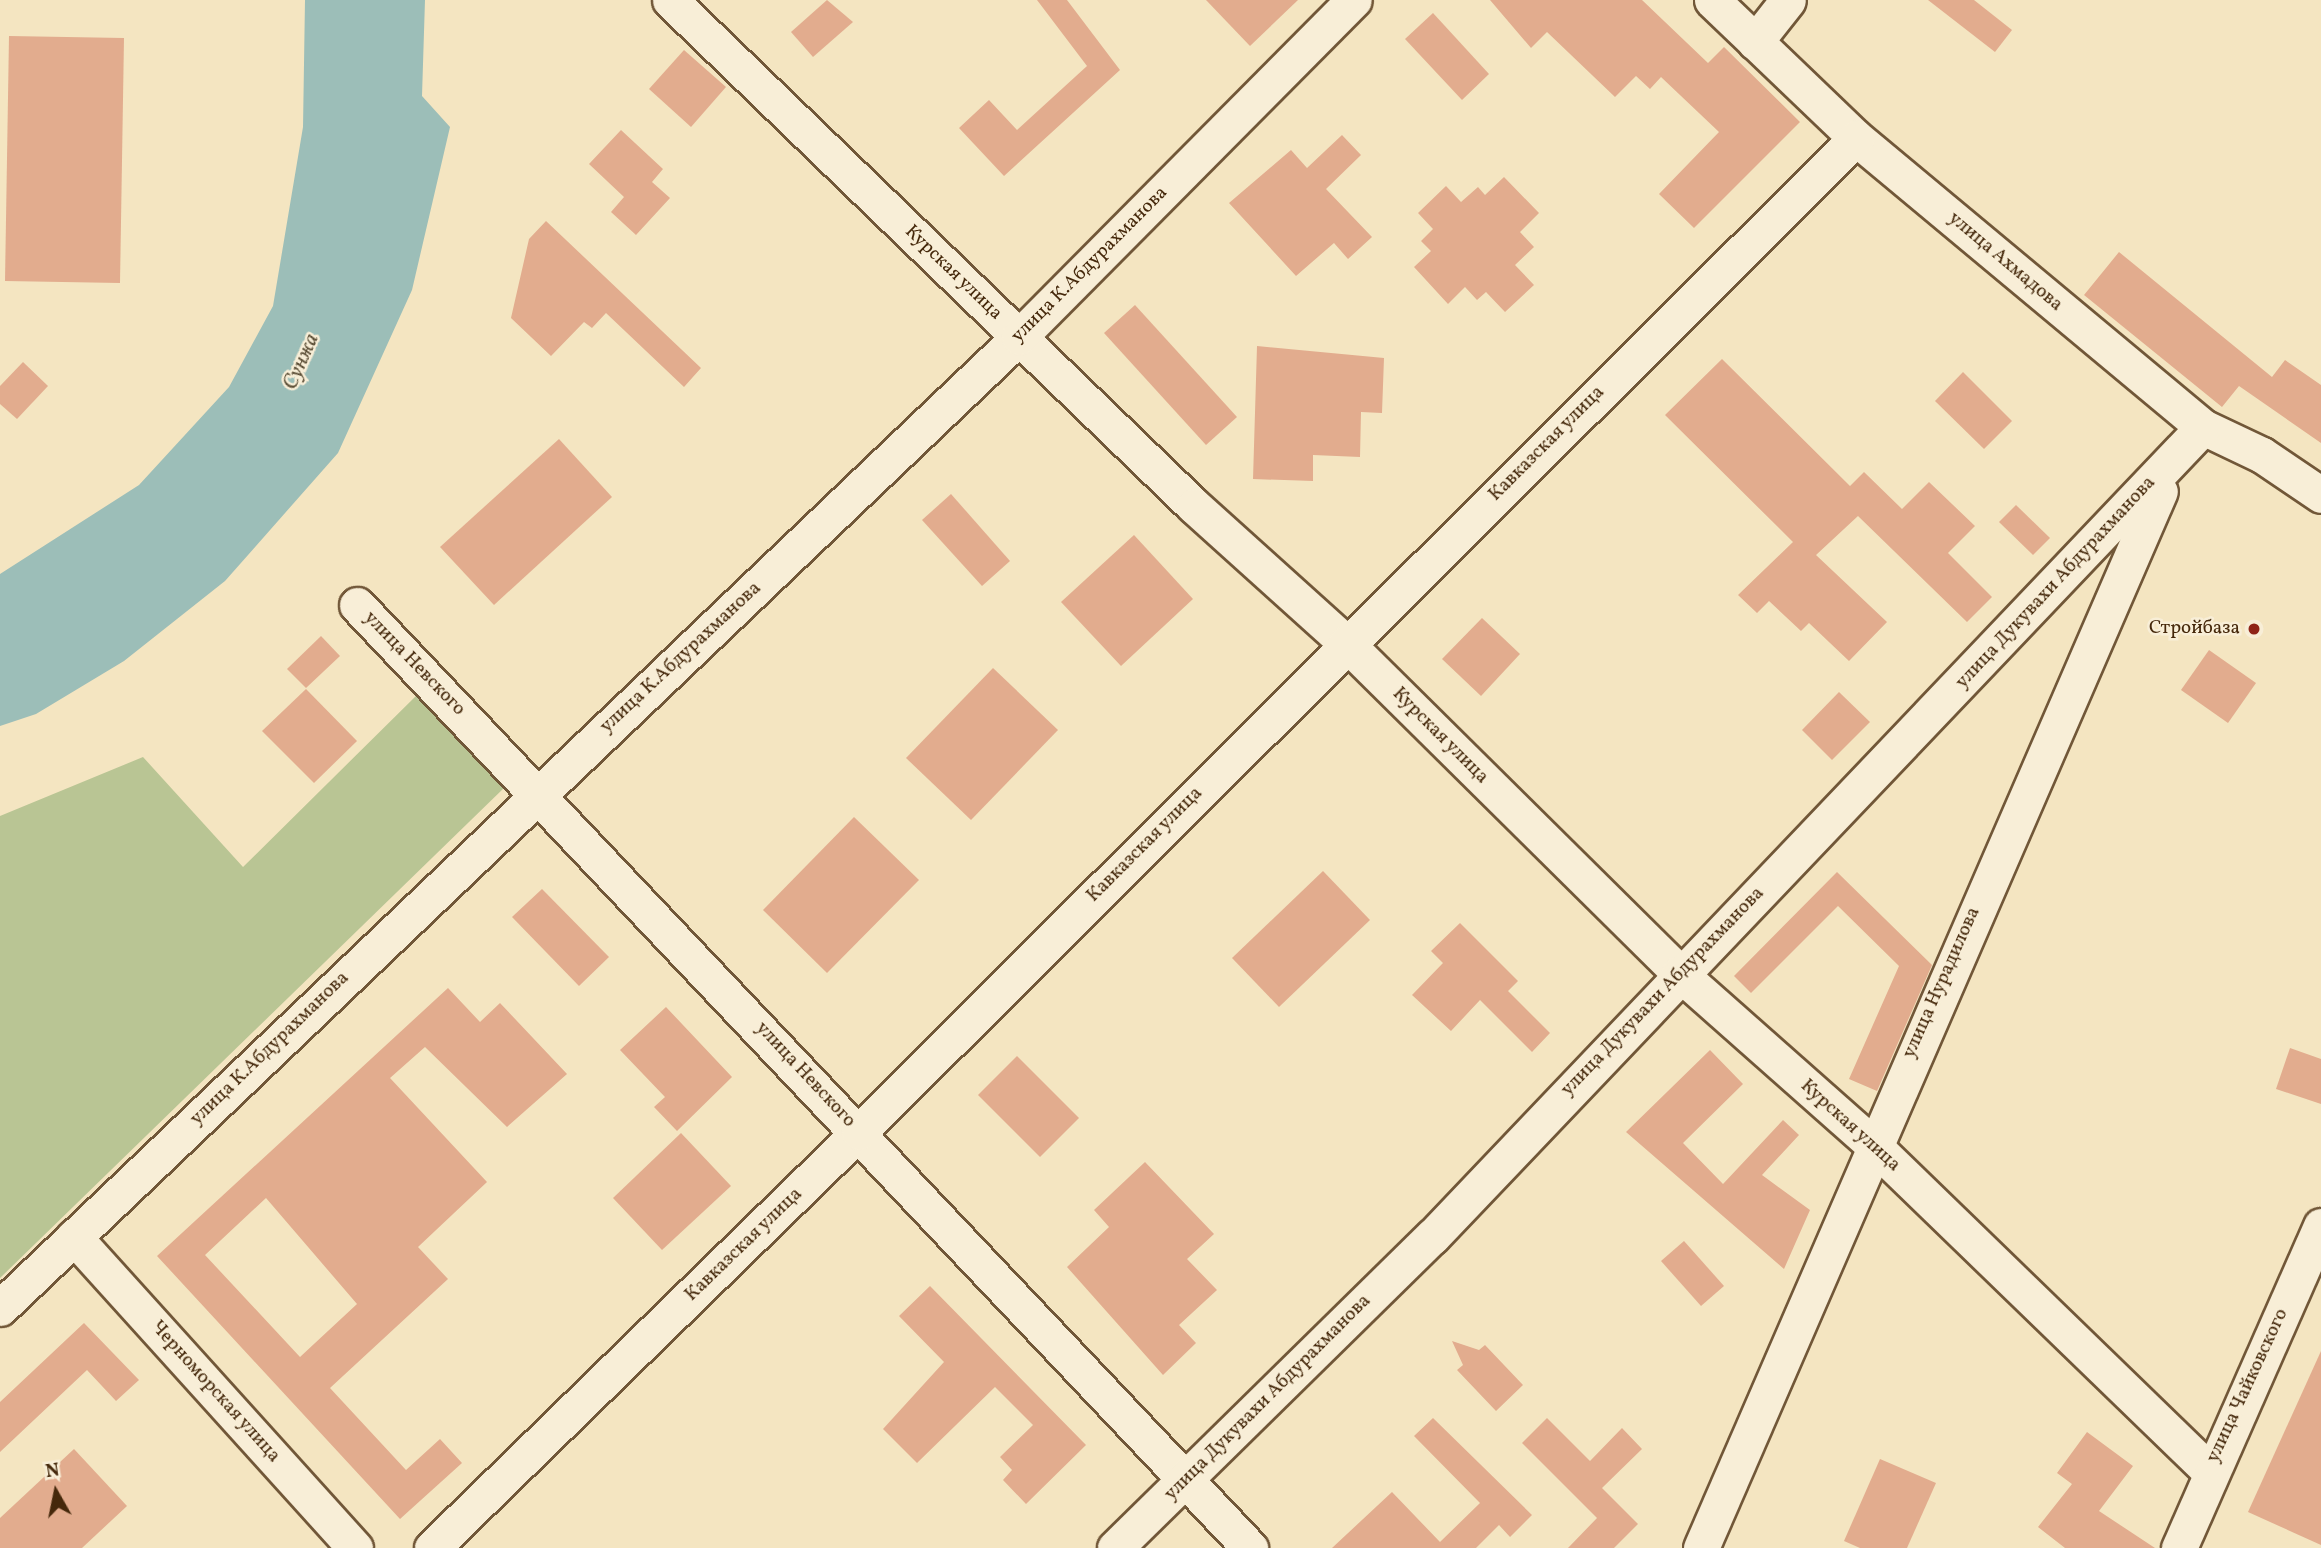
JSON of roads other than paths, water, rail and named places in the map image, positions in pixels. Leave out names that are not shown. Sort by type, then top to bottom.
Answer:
[{"type":"street","name":"Курская улица","points":[[670,0],[1019,337],[1346,643],[1679,973],[1872,1144],[2209,1471]]},
{"type":"street","name":"улица К.Абдурахманова","points":[[0,1308],[1019,337],[1354,0]]},
{"type":"street","name":"улица Ахмадова","points":[[1712,0],[1856,138],[2203,427],[2262,455],[2321,495]]},
{"type":"street","points":[[1755,43],[1788,0]]},
{"type":"street","name":"Кавказская улица","points":[[432,1548],[859,1132],[1346,643],[1856,138]]},
{"type":"street","name":"улица Дукувахи Абдурахманова","points":[[1115,1548],[1432,1237],[1679,973],[2203,427]]},
{"type":"street","name":"улица Нурадилова","points":[[1701,1548],[1872,1144],[2141,524],[2203,427]]},
{"type":"street","name":"улица Невского","points":[[357,605],[538,793],[1250,1548]]},
{"type":"street","name":"улица Чайковского","points":[[2179,1548],[2209,1471],[2321,1226]]},
{"type":"street","name":"Черноморская улица","points":[[74,1237],[355,1548]]},
{"type":"water","name":"Сунжа","points":[[305,0],[425,0],[422,96],[450,127],[412,290],[338,453],[225,581],[124,661],[36,714],[0,726],[0,574],[139,485],[229,387],[273,306],[303,127]]},
{"type":"place","name":"Стройбаза","points":[[2254,629]]}]
